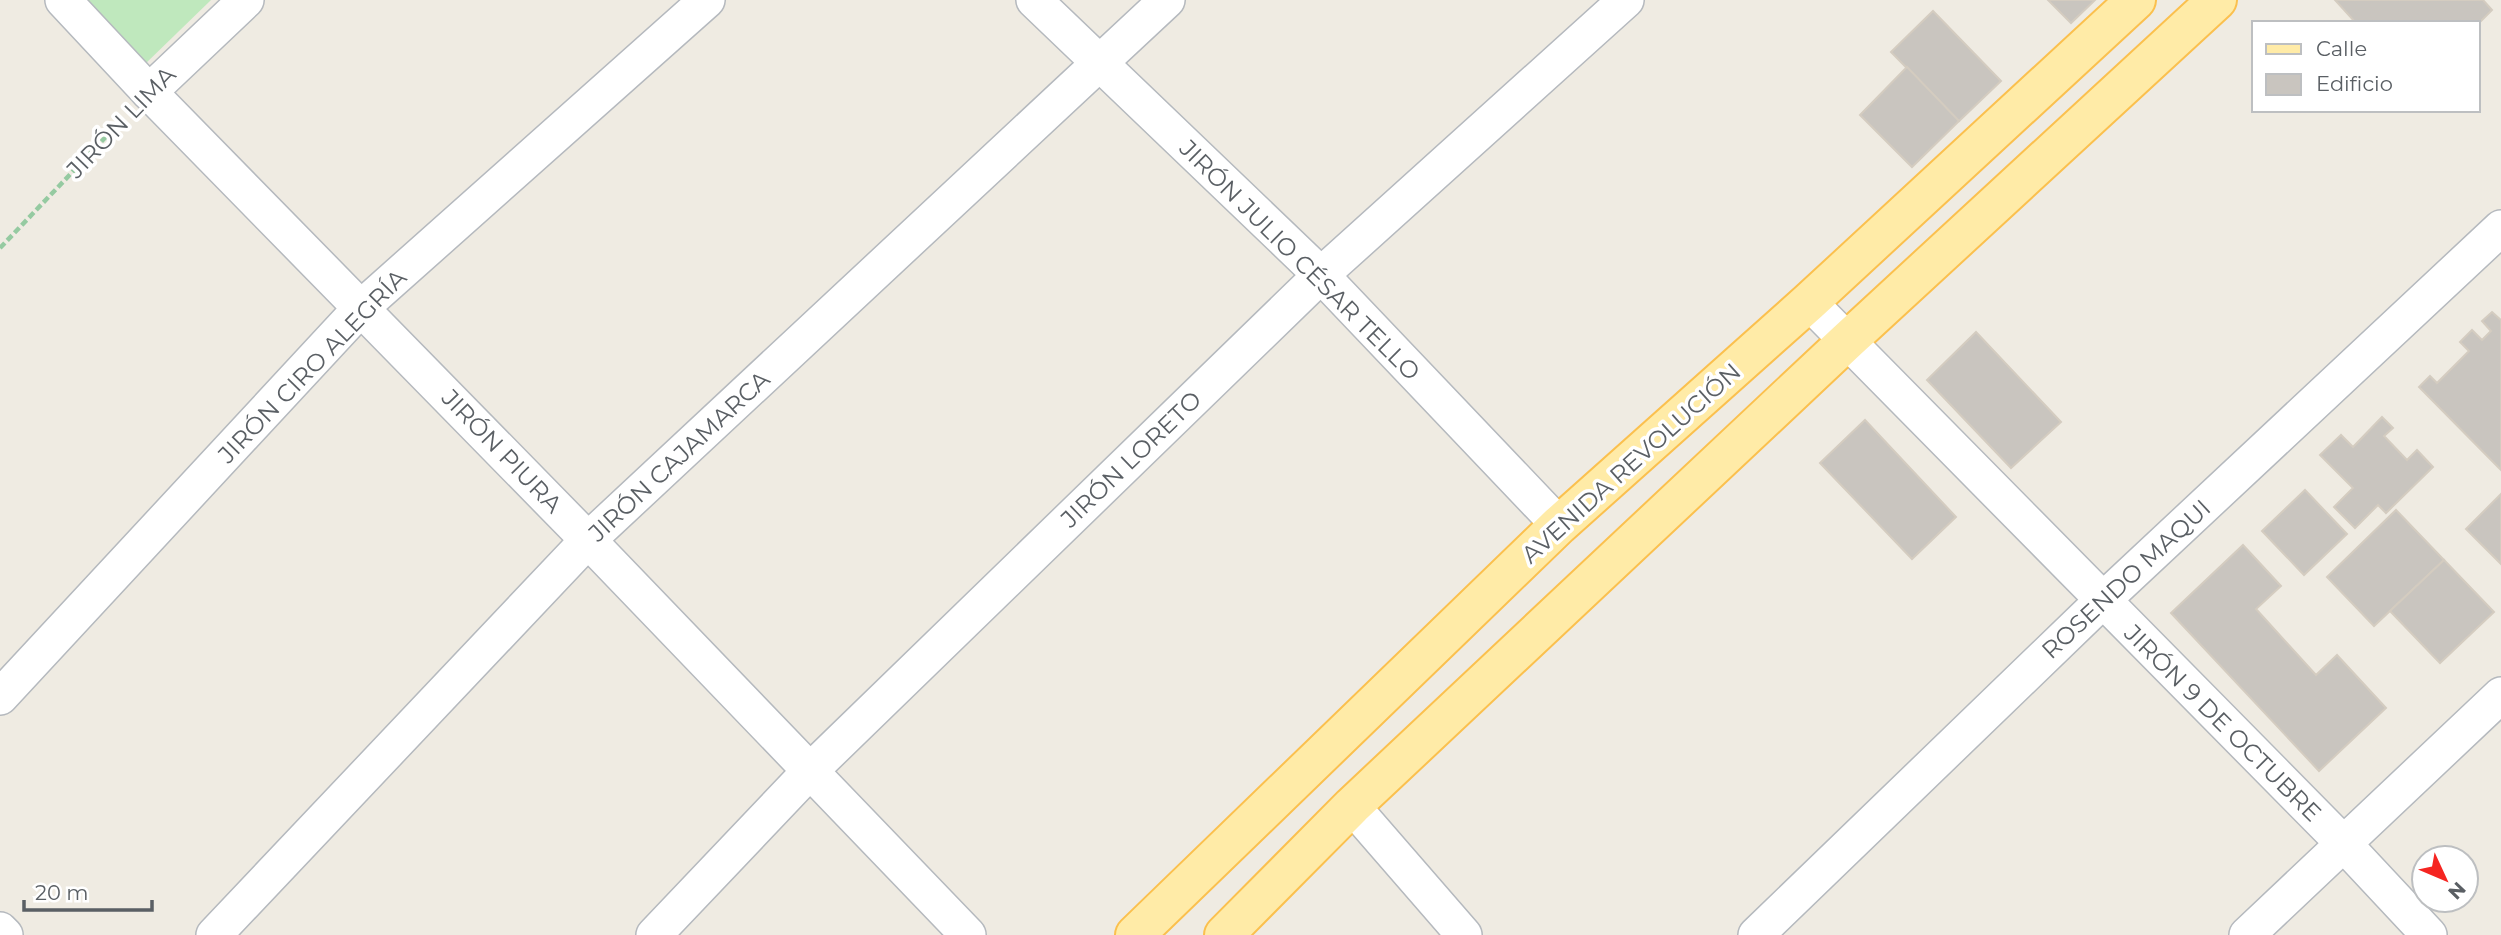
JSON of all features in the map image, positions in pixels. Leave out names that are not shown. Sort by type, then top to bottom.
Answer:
[{"type":"main road","name":"AVENIDA REVOLUCIÓN","points":[[1135,935],[1559,525],[1810,302],[2136,0]]},
{"type":"main road","points":[[1224,935],[1352,806],[1847,341],[2217,0]]},
{"type":"street","name":"JIRÓN PIURA","points":[[63,0],[149,92],[589,540],[968,935]]},
{"type":"street","name":"JIRÓN LIMA","points":[[149,92],[246,0]]},
{"type":"street","name":"JIRÓN CIRO ALEGRÍA","points":[[0,697],[361,308],[707,0]]},
{"type":"street","name":"JIRÓN JULIO CÉSAR TELLO","points":[[1034,0],[1321,275],[1559,525]]},
{"type":"street","name":"JIRÓN CAJAMARCA","points":[[214,935],[589,540],[1167,0]]},
{"type":"street","name":"JIRÓN LORETO","points":[[654,935],[809,772],[1321,275],[1626,0]]},
{"type":"street","name":"ROSENDO MAQUI","points":[[1756,935],[2102,601],[2501,228]]},
{"type":"street","name":"JIRÓN 9 DE OCTUBRE","points":[[1810,302],[2343,844],[2428,935]]},
{"type":"street","points":[[2247,935],[2501,695]]},
{"type":"street","points":[[1352,806],[1464,935]]},
{"type":"street","points":[[0,930],[5,935]]},
{"type":"path","name":"JIRÓN LIMA","points":[[0,248],[149,92]]},
{"type":"green space","points":[[79,0],[211,0],[143,66]]},
{"type":"building","points":[[2048,0],[2095,0],[2071,23]]},
{"type":"building","points":[[2335,0],[2483,0],[2492,10],[2480,22],[2354,21]]},
{"type":"building","points":[[1933,11],[2001,81],[1959,121],[1891,52]]},
{"type":"building","points":[[1907,67],[1959,121],[1912,167],[1860,115]]},
{"type":"building","points":[[2492,312],[2501,320],[2501,470],[2419,387],[2430,376],[2437,383],[2469,351],[2460,342],[2472,330],[2482,340],[2491,331],[2482,321]]},
{"type":"building","points":[[1976,332],[2061,422],[2011,468],[1927,380]]},
{"type":"building","points":[[2382,417],[2393,428],[2384,436],[2407,460],[2417,450],[2433,467],[2386,513],[2378,505],[2355,528],[2334,507],[2353,488],[2320,455],[2341,435],[2353,447]]},
{"type":"building","points":[[1865,420],[1956,517],[1912,559],[1820,463]]},
{"type":"building","points":[[2305,490],[2347,534],[2304,575],[2262,531]]},
{"type":"building","points":[[2501,494],[2501,564],[2466,529]]},
{"type":"building","points":[[2396,510],[2444,560],[2374,626],[2327,577]]},
{"type":"building","points":[[2243,545],[2281,586],[2256,609],[2316,675],[2337,655],[2386,708],[2319,771],[2171,613]]},
{"type":"building","points":[[2444,560],[2494,612],[2440,663],[2390,611]]}]
